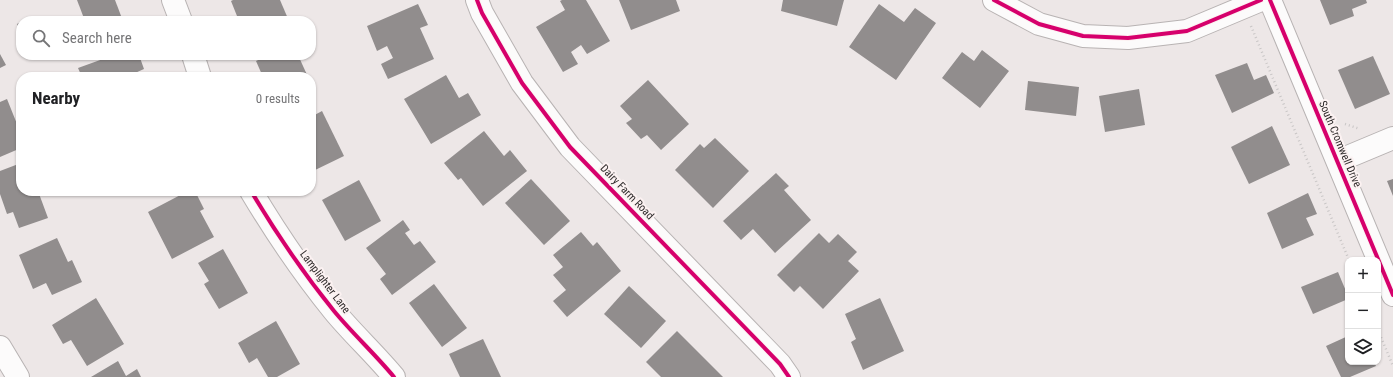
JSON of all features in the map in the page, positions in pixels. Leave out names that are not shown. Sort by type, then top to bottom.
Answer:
[{"type":"street","points":[[173,0],[179,16]]},
{"type":"street","name":"Dairy Farm Road","points":[[477,0],[482,14],[522,83],[570,147],[780,364],[789,377]]},
{"type":"street","points":[[994,0],[1039,24],[1083,36],[1128,38],[1187,31],[1261,0]]},
{"type":"street","name":"South Cromwell Drive","points":[[1270,0],[1393,294]]},
{"type":"street","points":[[195,60],[198,72]]},
{"type":"street","points":[[1338,161],[1393,138]]},
{"type":"street","name":"Lamplighter Lane","points":[[254,196],[310,281],[335,313],[394,377]]},
{"type":"street","points":[[0,347],[18,377]]},
{"type":"path","points":[[1251,25],[1348,257]]},
{"type":"path","points":[[1342,117],[1345,124],[1360,129],[1366,126]]},
{"type":"path","points":[[1381,337],[1393,366]]},
{"type":"building","points":[[77,0],[115,0],[121,16],[83,16]]},
{"type":"building","points":[[280,0],[287,16],[237,16],[231,1]]},
{"type":"building","points":[[586,0],[610,41],[587,54],[581,45],[571,52],[578,64],[563,72],[536,27],[565,10],[560,1]]},
{"type":"building","points":[[619,0],[676,0],[680,11],[631,30]]},
{"type":"building","points":[[783,0],[844,0],[837,26],[781,11]]},
{"type":"building","points":[[1320,0],[1366,0],[1367,3],[1352,9],[1354,16],[1330,25]]},
{"type":"building","points":[[418,4],[428,25],[420,28],[434,59],[388,79],[381,64],[393,58],[387,46],[377,51],[367,26]]},
{"type":"building","points":[[879,4],[904,22],[915,8],[936,23],[896,80],[849,47]]},
{"type":"building","points":[[982,50],[1009,71],[980,108],[942,78],[962,52],[974,61]]},
{"type":"building","points":[[0,54],[6,65],[0,68]]},
{"type":"building","points":[[1373,56],[1390,94],[1355,109],[1338,70]]},
{"type":"building","points":[[100,60],[141,60],[144,69],[137,72],[80,72],[78,68]]},
{"type":"building","points":[[300,60],[306,72],[261,72],[256,61]]},
{"type":"building","points":[[1247,63],[1254,80],[1266,75],[1274,93],[1232,113],[1215,75]]},
{"type":"building","points":[[446,75],[459,98],[468,93],[481,115],[431,144],[404,99]]},
{"type":"building","points":[[648,80],[689,124],[661,150],[647,135],[641,139],[626,123],[632,119],[620,106]]},
{"type":"building","points":[[1028,81],[1079,87],[1076,116],[1025,110]]},
{"type":"building","points":[[1139,89],[1145,125],[1105,132],[1099,96]]},
{"type":"building","points":[[7,99],[16,122],[16,150],[0,157],[0,102]]},
{"type":"building","points":[[322,111],[344,156],[316,170],[316,114]]},
{"type":"building","points":[[1272,126],[1290,165],[1249,184],[1231,147]]},
{"type":"building","points":[[484,131],[504,156],[510,150],[527,171],[483,206],[461,178],[458,180],[444,163]]},
{"type":"building","points":[[715,138],[749,171],[713,208],[675,170],[700,144],[704,148]]},
{"type":"building","points":[[16,165],[16,196],[40,196],[48,218],[19,228],[13,212],[7,214],[0,194],[0,171]]},
{"type":"building","points":[[776,173],[789,186],[784,190],[811,220],[775,253],[753,229],[741,240],[723,221]]},
{"type":"building","points":[[531,179],[570,221],[544,245],[505,203]]},
{"type":"building","points":[[1393,179],[1393,196],[1387,181]]},
{"type":"building","points":[[359,180],[381,221],[345,241],[322,200]]},
{"type":"building","points":[[1308,193],[1317,214],[1306,218],[1314,235],[1282,249],[1267,213]]},
{"type":"building","points":[[178,196],[198,196],[204,209],[200,211],[214,237],[172,259],[148,212]]},
{"type":"building","points":[[403,220],[410,230],[405,233],[414,245],[420,241],[436,262],[392,295],[380,279],[386,274],[366,248]]},
{"type":"building","points":[[581,232],[593,246],[597,242],[621,271],[567,317],[553,301],[566,290],[553,275],[563,267],[553,255]]},
{"type":"building","points":[[819,233],[829,243],[838,234],[857,252],[848,261],[859,271],[823,309],[800,286],[794,292],[777,275]]},
{"type":"building","points":[[57,238],[68,262],[72,260],[82,282],[52,295],[46,283],[33,289],[19,255]]},
{"type":"building","points":[[223,249],[248,293],[219,309],[204,284],[209,281],[198,263]]},
{"type":"building","points":[[1338,272],[1345,289],[1345,300],[1313,314],[1301,287]]},
{"type":"building","points":[[434,284],[467,328],[442,347],[409,303]]},
{"type":"building","points":[[629,286],[666,321],[641,348],[604,314]]},
{"type":"building","points":[[96,298],[124,344],[87,366],[71,340],[63,344],[52,325]]},
{"type":"building","points":[[880,298],[904,351],[863,370],[851,342],[856,339],[845,314]]},
{"type":"building","points":[[276,321],[300,364],[277,377],[268,377],[257,358],[249,363],[238,343]]},
{"type":"building","points":[[677,331],[723,377],[661,377],[646,362]]},
{"type":"building","points":[[1345,337],[1345,365],[1376,366],[1350,377],[1341,377],[1326,346]]},
{"type":"building","points":[[483,339],[501,377],[460,377],[449,354]]},
{"type":"building","points":[[118,361],[126,376],[137,369],[141,377],[91,377]]},
{"type":"cycle path","points":[[477,0],[482,13],[522,83],[570,147],[780,364],[789,377]]},
{"type":"cycle path","points":[[994,0],[1039,24],[1083,36],[1128,38],[1187,31],[1261,0]]},
{"type":"cycle path","points":[[1270,0],[1393,295]]},
{"type":"cycle path","points":[[254,196],[312,283],[341,319],[394,377]]}]
